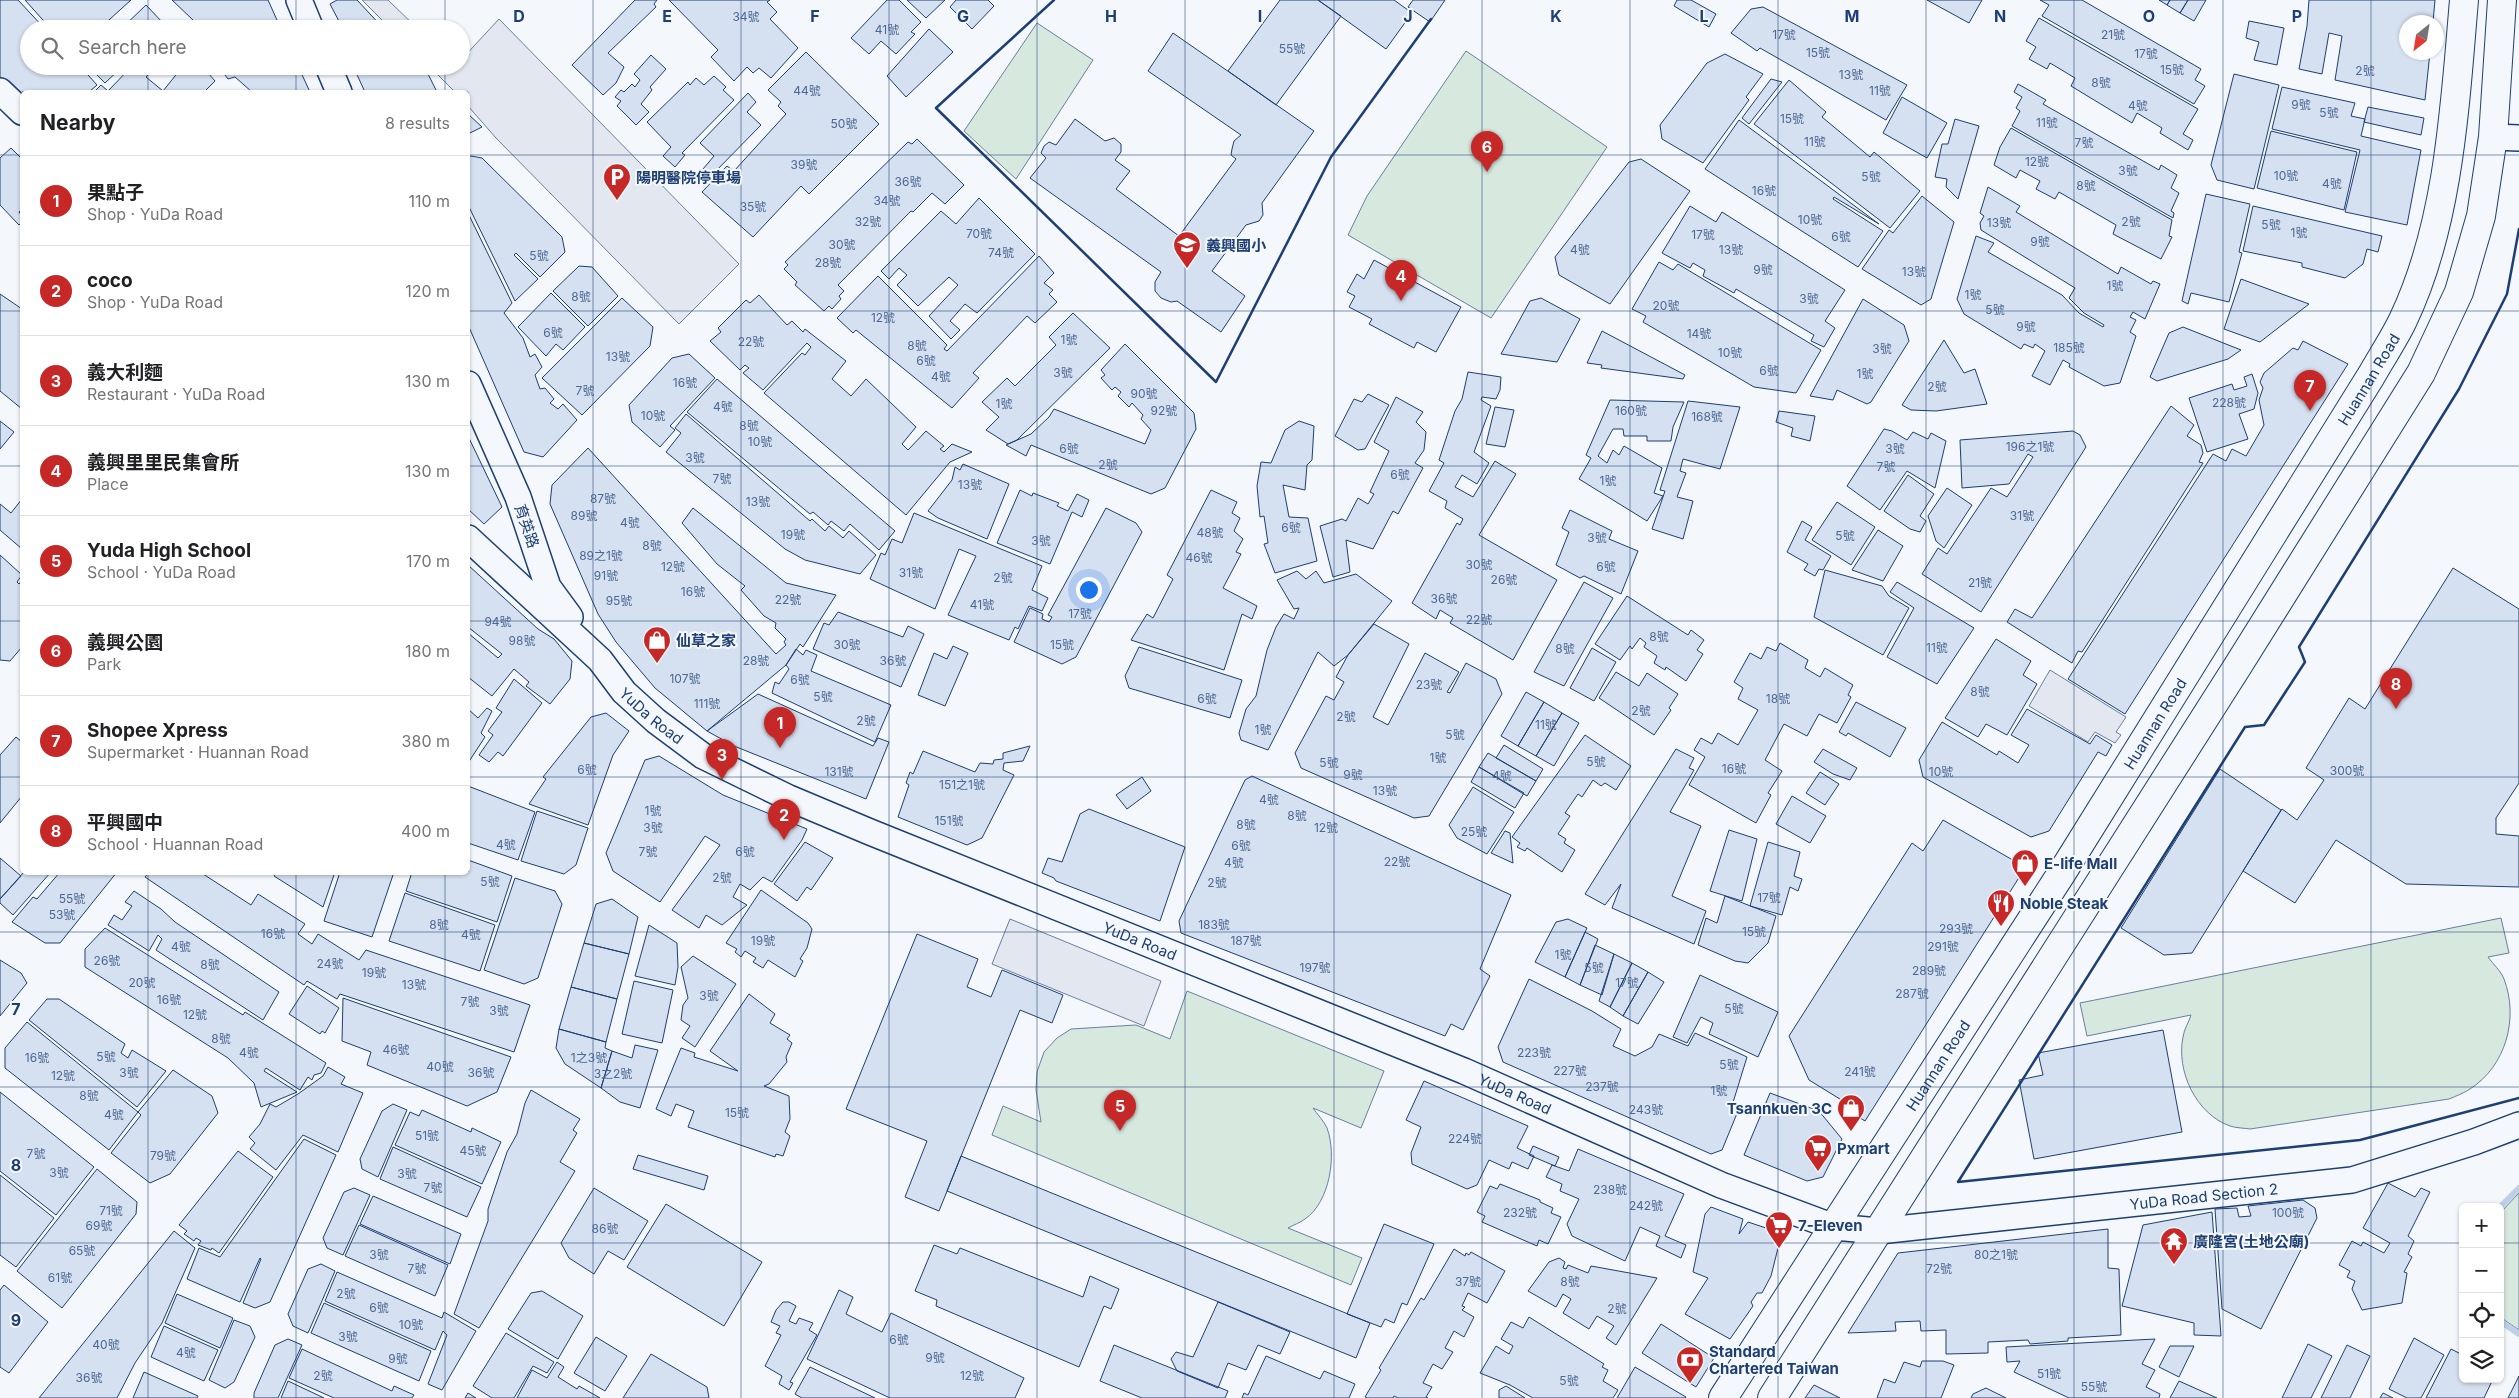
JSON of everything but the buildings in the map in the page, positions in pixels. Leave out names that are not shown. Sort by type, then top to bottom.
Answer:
[{"type":"main road","name":"Huannan Road","points":[[1723,1398],[2204,645],[2403,320],[2424,264],[2437,220],[2454,116],[2464,0]]},
{"type":"main road","points":[[1772,1398],[2239,664],[2421,372],[2459,292],[2506,137],[2502,0]]},
{"type":"main road","points":[[2204,645],[2239,664]]},
{"type":"street","points":[[299,0],[307,20]]},
{"type":"street","points":[[332,75],[338,90]]},
{"type":"street","points":[[0,91],[20,110]]},
{"type":"street","name":"育英路","points":[[470,389],[518,497],[548,587],[600,660]]},
{"type":"street","name":"YuDa Road","points":[[470,540],[600,660],[624,692],[656,721],[704,756],[790,798],[980,878],[1464,1071],[1721,1185],[1834,1227],[1880,1231]]},
{"type":"street","name":"YuDa Road Section 2","points":[[1880,1231],[2352,1180],[2474,1142],[2519,1125]]},
{"type":"shaded area","points":[[362,0],[388,0],[409,20],[382,20]]},
{"type":"shaded area","name":"陽明醫院停車場","points":[[499,19],[739,264],[679,324],[496,138],[470,108],[470,90],[453,90],[438,75],[470,75],[470,50]]},
{"type":"shaded area","points":[[1037,23],[1093,60],[1016,179],[964,131]]},
{"type":"shaded area","points":[[1466,51],[1607,147],[1491,318],[1348,235],[1367,196]]},
{"type":"shaded area","points":[[2050,670],[2126,717],[2116,732],[2121,735],[2115,743],[2095,732],[2088,742],[2029,706]]},
{"type":"shaded area","points":[[2501,918],[2509,953],[2488,957],[2503,976],[2508,994],[2510,1009],[2506,1040],[2493,1068],[2468,1090],[2449,1099],[2250,1129],[2235,1127],[2218,1120],[2207,1112],[2191,1090],[2183,1064],[2182,1050],[2184,1034],[2191,1015],[2087,1036],[2080,1003]]},
{"type":"shaded area","points":[[1010,919],[1161,981],[1144,1026],[992,964]]},
{"type":"shaded area","points":[[1187,991],[1384,1071],[1361,1128],[1313,1108],[1326,1125],[1330,1139],[1331,1164],[1329,1177],[1326,1190],[1314,1211],[1303,1220],[1288,1228],[1362,1258],[1351,1285],[992,1135],[1003,1106],[1041,1122],[1036,1090],[1037,1072],[1044,1052],[1057,1038],[1071,1029],[1136,1025],[1170,1039]]},
{"type":"shaded area","points":[[2519,1193],[2519,1330],[2504,1320],[2504,1209]]},
{"type":"waterway","points":[[2504,1203],[2519,1188]]},
{"type":"waterway","points":[[2504,1324],[2519,1334]]},
{"type":"wall","points":[[1054,0],[936,108],[1216,382],[1331,157],[1431,19]]},
{"type":"wall","points":[[2519,229],[2507,294],[2459,389],[2299,647],[2305,662],[2264,725],[2245,727],[1958,1182],[2360,1140],[2519,1098]]},
{"type":"place","name":"義興公園","points":[[1487,172]]},
{"type":"place","name":"陽明醫院停車場","points":[[617,201]]},
{"type":"place","name":"義興國小","points":[[1187,269]]},
{"type":"place","name":"義興里里民集會所","points":[[1401,301]]},
{"type":"place","name":"Shopee Xpress","points":[[2310,411]]},
{"type":"place","name":"仙草之家","points":[[657,664]]},
{"type":"place","name":"平興國中","points":[[2396,709]]},
{"type":"place","name":"果點子","points":[[780,748]]},
{"type":"place","name":"義大利麵","points":[[722,780]]},
{"type":"place","name":"coco","points":[[784,840]]},
{"type":"place","name":"E-life Mall","points":[[2025,887]]},
{"type":"place","name":"Noble Steak","points":[[2001,927]]},
{"type":"place","name":"Yuda High School","points":[[1120,1131]]},
{"type":"place","name":"Tsannkuen 3C","points":[[1851,1132]]},
{"type":"place","name":"Pxmart","points":[[1818,1172]]},
{"type":"place","name":"7-Eleven","points":[[1779,1249]]},
{"type":"place","name":"廣隆宮(土地公廟)","points":[[2174,1265]]},
{"type":"place","name":"Standard Chartered Taiwan","points":[[1690,1384]]}]
